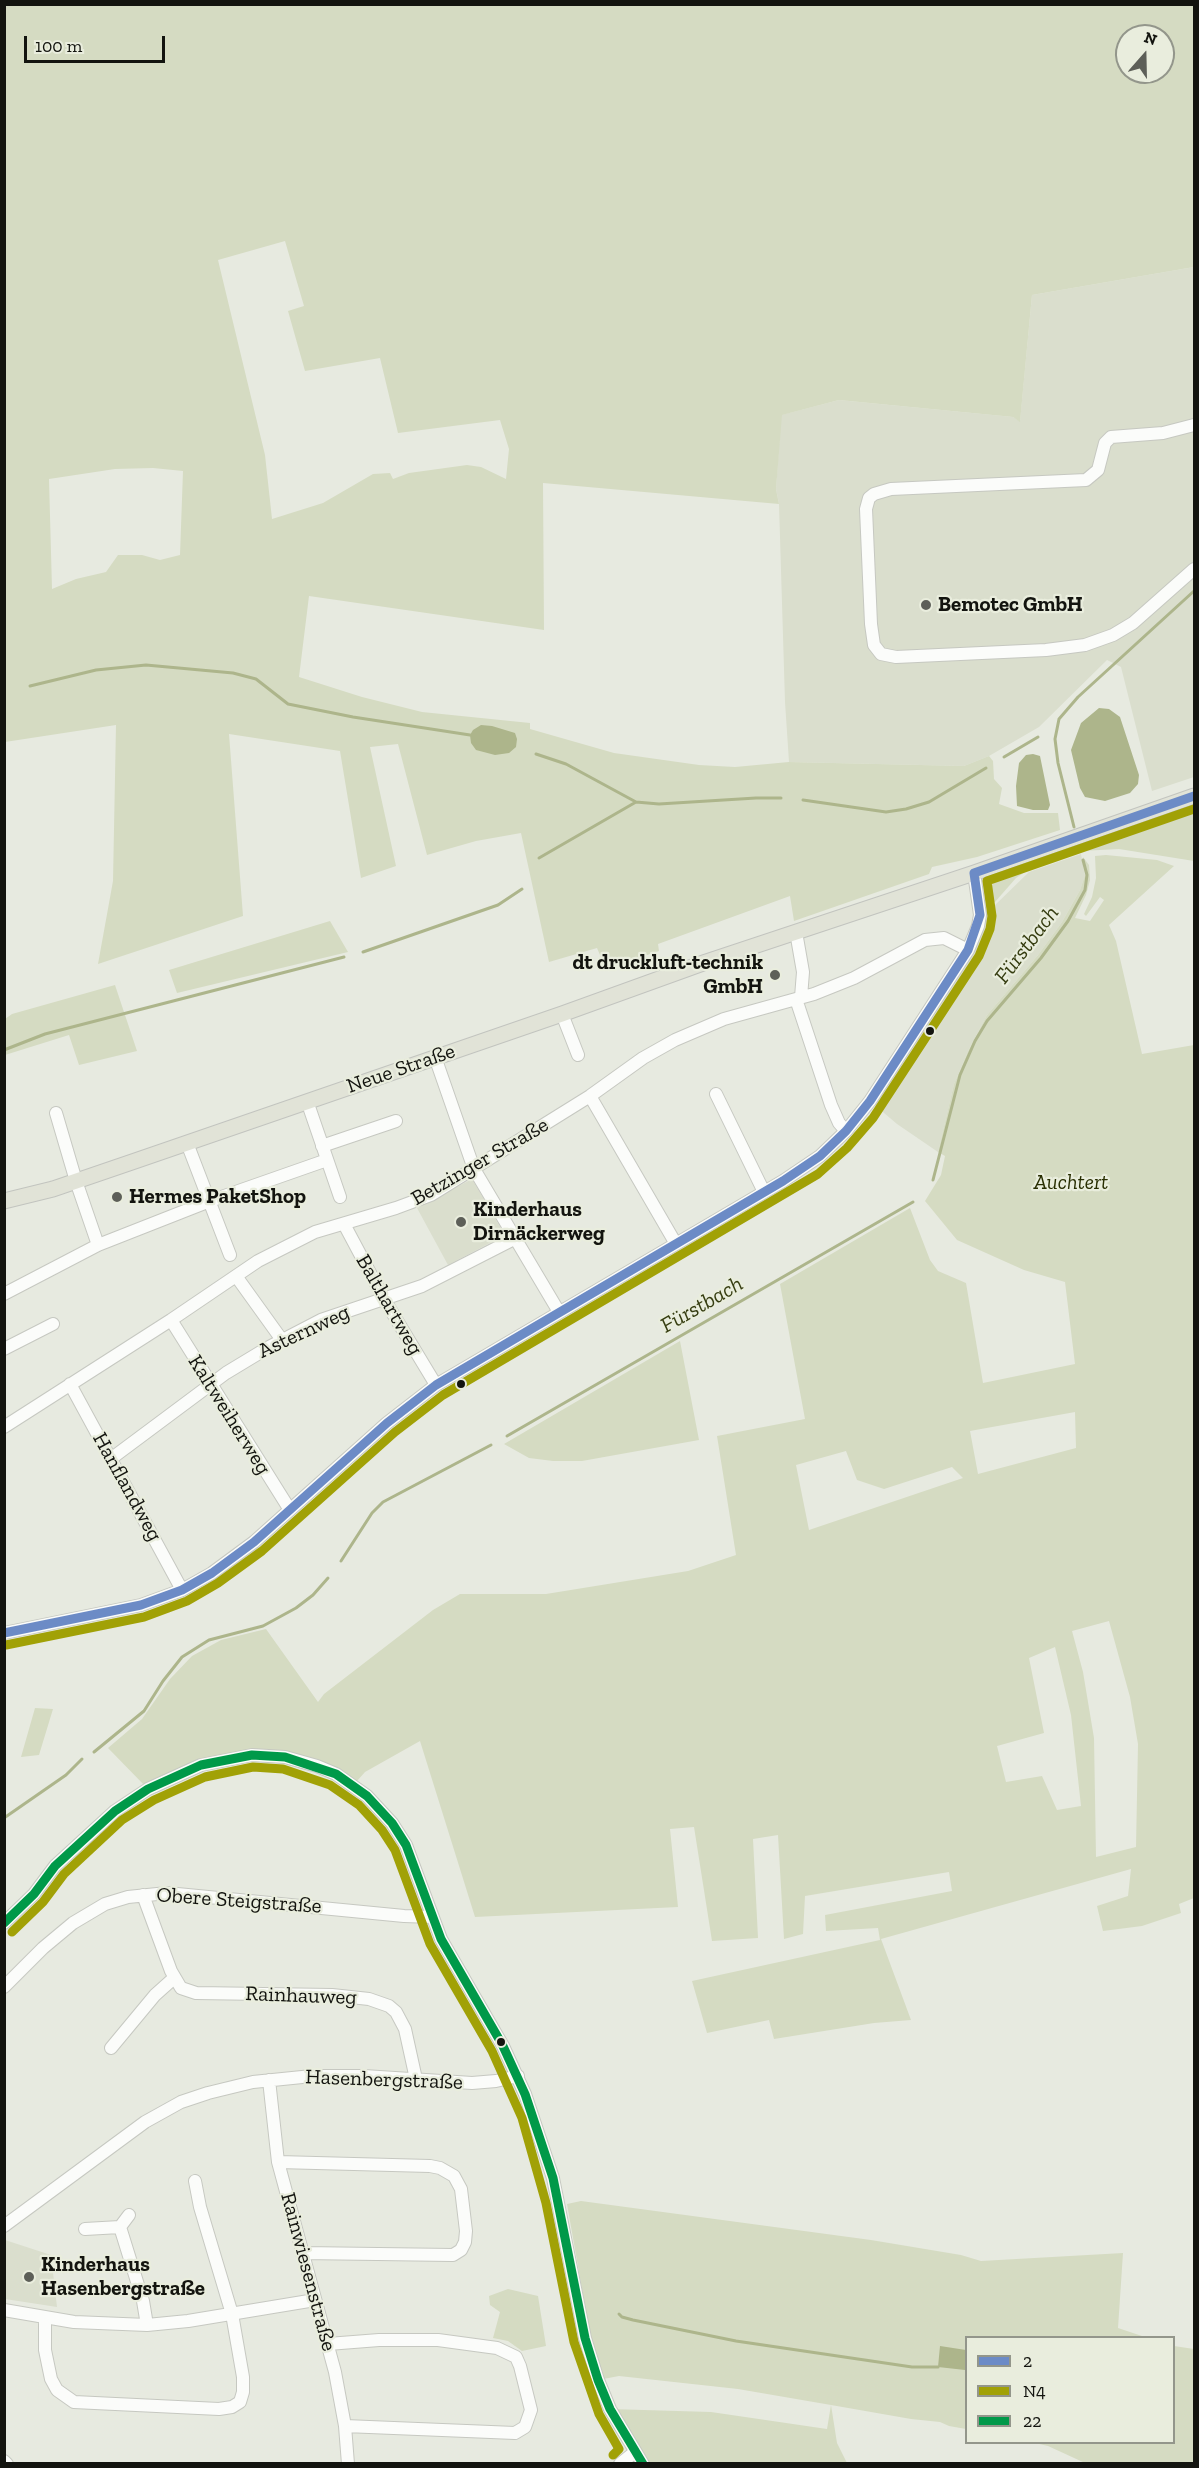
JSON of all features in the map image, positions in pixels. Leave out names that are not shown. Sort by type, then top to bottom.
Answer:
[{"type":"main road","name":"Neue Straße","points":[[4,1201],[76,1181],[1194,796]]},
{"type":"street","points":[[1194,425],[1163,433],[1111,437],[1105,443],[1098,470],[1086,480],[891,489],[874,494],[869,498],[866,509],[874,645],[881,654],[896,657],[1046,650],[1085,645],[1113,635],[1133,623],[1194,569]]},
{"type":"street","points":[[4,1633],[127,1608],[182,1590],[228,1563],[400,1412],[436,1385],[811,1164],[846,1131],[870,1101],[968,950],[980,915],[974,873]]},
{"type":"street","points":[[796,932],[803,972],[799,998],[835,1116],[846,1131]]},
{"type":"street","name":"Betzinger Straße","points":[[4,1427],[236,1276],[291,1243],[431,1195],[590,1096],[644,1058],[692,1032],[739,1014],[799,998],[861,975],[934,938],[952,941],[968,950]]},
{"type":"street","points":[[562,1014],[578,1055]]},
{"type":"street","points":[[435,1057],[474,1168],[559,1312]]},
{"type":"street","points":[[716,1094],[764,1192]]},
{"type":"street","points":[[590,1096],[676,1244]]},
{"type":"street","points":[[307,1101],[340,1197]]},
{"type":"street","points":[[56,1113],[98,1245]]},
{"type":"street","points":[[322,1146],[396,1121]]},
{"type":"street","points":[[187,1143],[230,1255]]},
{"type":"street","points":[[4,1294],[98,1245],[210,1201],[327,1160]]},
{"type":"street","name":"Balthartweg","points":[[344,1224],[384,1299],[436,1385]]},
{"type":"street","name":"Asternweg","points":[[112,1458],[240,1364],[282,1340],[321,1320],[384,1299],[455,1270],[514,1239]]},
{"type":"street","points":[[236,1276],[282,1340]]},
{"type":"street","name":"Kaltweiherweg","points":[[171,1320],[290,1510]]},
{"type":"street","points":[[4,1349],[53,1324]]},
{"type":"street","name":"Hanflandweg","points":[[70,1384],[182,1590]]},
{"type":"street","points":[[4,1923],[34,1894],[55,1866],[99,1823],[132,1798],[168,1778],[201,1765],[252,1755],[285,1757],[336,1774],[367,1796],[392,1823],[406,1845],[447,1951],[500,2039],[518,2076],[533,2114],[553,2178],[585,2338],[598,2380],[610,2409],[643,2463]]},
{"type":"street","name":"Obere Steigstraße","points":[[4,1987],[52,1940],[85,1916],[116,1900],[143,1895],[167,1893],[404,1917],[432,1917]]},
{"type":"street","points":[[111,2048],[155,1995],[174,1978],[143,1895]]},
{"type":"street","name":"Rainhauweg","points":[[174,1978],[182,1988],[196,1993],[332,1995],[369,1999],[389,2006],[396,2012],[405,2029],[416,2079]]},
{"type":"street","name":"Hasenbergstraße","points":[[4,2226],[131,2132],[162,2112],[208,2093],[269,2080],[346,2075],[472,2083],[518,2076]]},
{"type":"street","name":"Rainwiesenstraße","points":[[269,2080],[278,2162],[328,2344],[345,2426],[348,2463]]},
{"type":"street","points":[[278,2162],[430,2166],[440,2168],[454,2176],[461,2189],[466,2231],[465,2242],[461,2250],[453,2255],[302,2253]]},
{"type":"street","points":[[45,2317],[47,2364],[57,2390],[65,2397],[86,2404],[219,2409],[232,2408],[240,2402],[243,2392],[242,2370],[232,2314],[200,2206],[195,2181]]},
{"type":"street","points":[[85,2229],[120,2227],[129,2215]]},
{"type":"street","points":[[120,2227],[143,2301],[147,2325]]},
{"type":"street","points":[[4,2310],[109,2325],[147,2325],[189,2322],[315,2300]]},
{"type":"street","points":[[328,2344],[380,2340],[438,2340],[497,2348],[516,2358],[531,2410],[525,2427],[515,2433],[345,2426]]},
{"type":"street","points":[[620,2463],[635,2452]]},
{"type":"shaded area","points":[[1194,267],[1194,777],[1152,791],[1121,667],[1107,660],[1039,727],[989,756],[964,766],[789,762],[779,504],[776,489],[781,415],[839,400],[1013,417],[1020,421],[1032,295]]},
{"type":"shaded area","points":[[1099,708],[1109,709],[1120,717],[1139,775],[1138,784],[1130,793],[1105,801],[1085,797],[1080,788],[1071,750],[1081,723]]},
{"type":"shaded area","points":[[481,725],[515,733],[516,747],[509,753],[495,755],[476,750],[471,743],[470,735]]},
{"type":"shaded area","points":[[1026,755],[1040,756],[1050,805],[1048,810],[1033,810],[1017,806],[1016,786],[1019,763]]},
{"type":"shaded area","points":[[1081,854],[1085,875],[1080,890],[1062,922],[1038,955],[987,1015],[969,1049],[954,1084],[938,1152],[897,1124],[870,1101],[914,1035],[980,915],[992,908],[1029,872]]},
{"type":"shaded area","name":"Kinderhaus Dirnäckerweg","points":[[472,1179],[505,1235],[448,1265],[417,1208]]},
{"type":"shaded area","name":"Kinderhaus Hasenbergstraße","points":[[5,2240],[51,2255],[57,2307],[5,2299]]},
{"type":"shaded area","points":[[940,2346],[965,2350],[965,2370],[938,2367]]},
{"type":"green space","points":[[4,5],[1194,5],[1194,267],[1032,295],[1020,422],[1013,417],[839,400],[782,415],[776,489],[779,504],[543,483],[544,630],[309,596],[299,677],[362,697],[422,712],[530,723],[530,729],[614,753],[699,765],[735,767],[789,762],[964,766],[989,756],[993,761],[994,779],[1002,788],[999,804],[1024,813],[1058,813],[1060,830],[977,857],[932,867],[929,874],[794,921],[790,896],[658,944],[659,951],[606,969],[597,948],[549,962],[521,833],[476,841],[427,855],[398,744],[370,747],[396,866],[361,878],[340,751],[229,734],[243,916],[98,964],[113,881],[116,725],[5,742]],"holes":[[[285,241],[304,306],[288,311],[305,371],[380,358],[398,433],[500,420],[509,449],[506,479],[481,467],[467,465],[409,473],[393,479],[390,473],[373,474],[323,503],[272,519],[265,455],[218,260]],[[153,468],[183,471],[180,555],[160,560],[142,555],[118,555],[106,572],[76,579],[52,589],[49,479],[115,469]]]},
{"type":"green space","points":[[1194,804],[1194,861],[1119,849],[1081,851],[1028,870],[1016,878],[995,902],[990,903],[987,899],[988,890],[996,880],[1011,869]]},
{"type":"green space","name":"Auchtert","points":[[1095,856],[1157,860],[1174,866],[1109,925],[1116,941],[1142,1054],[1194,1045],[1194,1898],[1179,1904],[1181,1913],[1142,1926],[1103,1931],[1097,1906],[1128,1896],[1131,1869],[881,1939],[911,2020],[874,2023],[774,2039],[769,2020],[707,2033],[692,1981],[880,1940],[878,1928],[826,1931],[825,1915],[952,1891],[949,1872],[805,1896],[803,1934],[784,1939],[778,1835],[753,1839],[758,1938],[712,1941],[694,1827],[670,1829],[678,1907],[475,1917],[420,1741],[365,1772],[357,1781],[332,1767],[252,1751],[146,1787],[108,1748],[142,1719],[170,1679],[192,1656],[221,1640],[266,1629],[318,1702],[324,1694],[433,1610],[460,1594],[546,1594],[688,1571],[736,1555],[717,1436],[805,1419],[780,1284],[910,1208],[930,1260],[938,1271],[966,1283],[983,1383],[1075,1364],[1065,1282],[1024,1270],[957,1240],[925,1201],[941,1175],[945,1156],[938,1152],[954,1084],[969,1049],[987,1015],[1038,955],[1062,922],[1080,890],[1085,875],[1083,857],[1089,865],[1090,880],[1075,918],[1090,921],[1104,900],[1100,897],[1086,916],[1084,914],[1092,897],[1096,878]],"holes":[[[1075,1412],[1076,1448],[978,1474],[970,1431]],[[846,1451],[857,1480],[884,1489],[952,1467],[963,1478],[809,1530],[796,1465]],[[1109,1621],[1130,1697],[1138,1744],[1136,1847],[1096,1857],[1094,1738],[1083,1672],[1072,1631]],[[1055,1647],[1071,1715],[1081,1806],[1057,1810],[1042,1776],[1006,1782],[997,1746],[1044,1733],[1029,1658]]]},
{"type":"green space","points":[[330,921],[348,952],[177,993],[169,970]]},
{"type":"green space","points":[[115,985],[137,1051],[79,1065],[69,1035],[5,1055],[5,1019],[12,1014]]},
{"type":"green space","points":[[680,1341],[699,1440],[582,1461],[529,1458],[504,1444]]},
{"type":"green space","points":[[35,1708],[53,1709],[39,1755],[21,1757]]},
{"type":"green space","points":[[581,2201],[871,2240],[961,2255],[981,2261],[1123,2253],[1118,2328],[1142,2336],[965,2336],[965,2429],[940,2422],[738,2389],[619,2376],[598,2380],[567,2204]]},
{"type":"green space","points":[[508,2289],[538,2296],[546,2346],[522,2351],[508,2341],[493,2338],[500,2312],[490,2305],[489,2296]]},
{"type":"green space","points":[[1175,2346],[1194,2349],[1194,2463],[1085,2463],[1039,2444],[1175,2444]]},
{"type":"green space","points":[[831,2405],[837,2443],[847,2463],[643,2463],[610,2409],[711,2412],[827,2429]]},
{"type":"waterway","name":"Fürstbach","points":[[1074,827],[1058,763],[1055,739],[1059,719],[1078,697],[1194,591]]},
{"type":"waterway","points":[[30,686],[96,670],[146,665],[233,673],[256,679],[288,704],[353,717],[470,735]]},
{"type":"waterway","points":[[1004,757],[1038,737]]},
{"type":"waterway","points":[[536,754],[566,764],[636,802],[659,804],[781,798]]},
{"type":"waterway","points":[[803,800],[886,812],[906,809],[929,802],[986,768]]},
{"type":"waterway","points":[[539,858],[636,802]]},
{"type":"waterway","name":"Fürstbach","points":[[933,1180],[960,1075],[975,1041],[987,1021],[1041,958],[1068,921],[1085,890],[1087,875],[1083,860]]},
{"type":"waterway","points":[[363,952],[498,905],[522,889]]},
{"type":"waterway","points":[[4,1050],[45,1034],[344,957]]},
{"type":"waterway","name":"Fürstbach","points":[[507,1436],[913,1202]]},
{"type":"waterway","name":"Fürstbach","points":[[341,1561],[372,1513],[383,1502],[491,1445]]},
{"type":"waterway","name":"Fürstbach","points":[[94,1752],[144,1711],[182,1657],[209,1640],[263,1626],[296,1608],[313,1595],[328,1578]]},
{"type":"waterway","name":"Fürstbach","points":[[4,1818],[66,1775],[82,1759]]},
{"type":"waterway","points":[[619,2314],[633,2320],[736,2341],[912,2367],[938,2367]]},
{"type":"transit line","name":"2","points":[[974,873],[1194,796]]},
{"type":"transit line","name":"N4","points":[[6,1645],[144,1617],[187,1601],[218,1583],[262,1551],[395,1432],[443,1395],[818,1174],[847,1148],[873,1118],[979,956],[990,929],[992,916],[987,881],[1194,809]]},
{"type":"transit line","name":"2","points":[[4,1633],[141,1605],[182,1590],[212,1573],[254,1542],[387,1423],[436,1385],[783,1181],[820,1156],[846,1131],[870,1101],[968,950],[980,915],[974,873]]},
{"type":"transit line","name":"22","points":[[4,1923],[34,1894],[55,1866],[115,1811],[148,1789],[201,1765],[252,1755],[285,1757],[336,1774],[367,1796],[392,1823],[406,1845],[441,1939],[503,2046],[525,2094],[553,2178],[585,2338],[598,2380],[610,2409],[643,2464]]},
{"type":"transit line","name":"N4","points":[[12,1932],[43,1902],[64,1874],[122,1820],[154,1800],[205,1777],[253,1767],[283,1769],[330,1785],[359,1805],[382,1830],[395,1850],[430,1944],[492,2051],[522,2118],[546,2203],[574,2342],[599,2414],[619,2449],[613,2455]]},
{"type":"place","name":"Bemotec GmbH","points":[[926,605]]},
{"type":"place","name":"dt druckluft-technik GmbH","points":[[775,975]]},
{"type":"place","name":"Hermes PaketShop","points":[[117,1197]]},
{"type":"place","name":"Kinderhaus Dirnäckerweg","points":[[461,1222]]},
{"type":"place","name":"Kinderhaus Hasenbergstraße","points":[[29,2277]]}]
